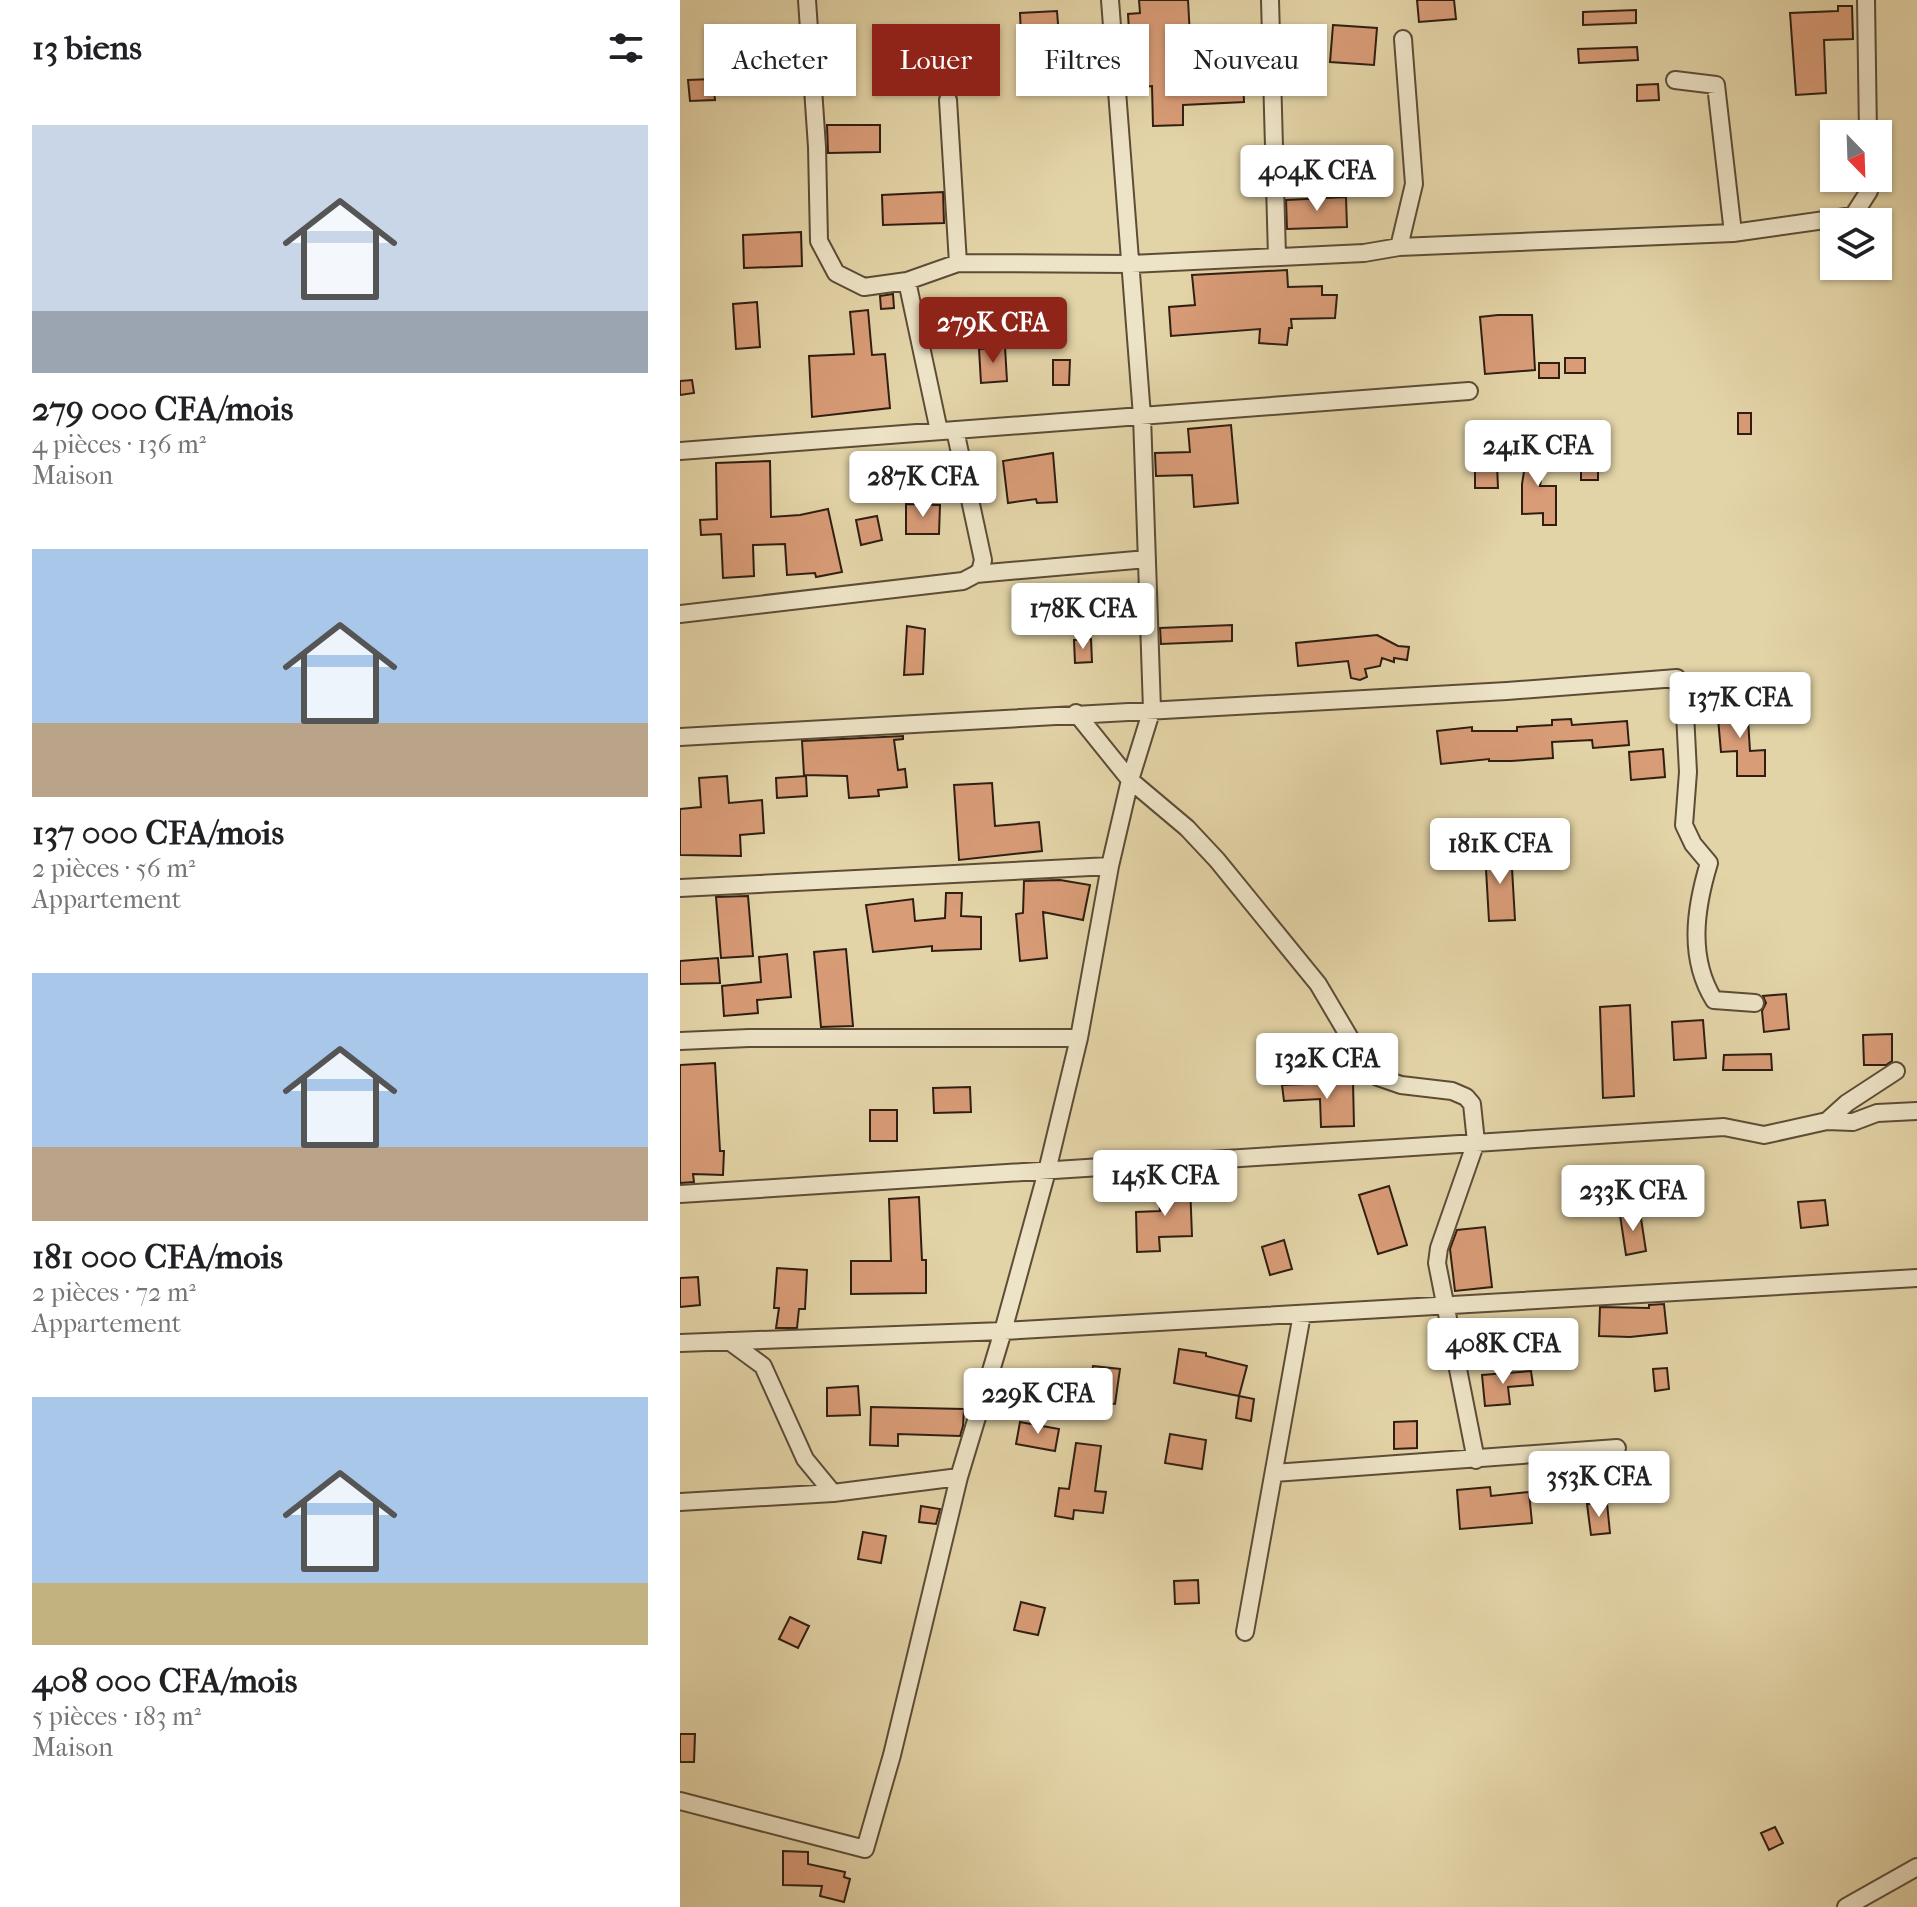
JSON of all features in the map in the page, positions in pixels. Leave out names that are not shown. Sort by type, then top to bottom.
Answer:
[{"type":"street","points":[[807,0],[817,147],[819,241],[836,273],[864,287],[907,281],[958,263],[1131,264],[1364,253],[1399,247],[1733,233],[1853,216],[1868,192]]},
{"type":"street","points":[[680,1801],[865,1849],[892,1755],[959,1477],[1047,1171],[1079,1038],[1110,866],[1130,780],[1152,709],[1142,416],[1110,0]]},
{"type":"street","points":[[1270,0],[1277,257]]},
{"type":"street","points":[[1866,0],[1868,120]]},
{"type":"street","points":[[1399,247],[1414,184],[1403,39]]},
{"type":"street","points":[[1675,80],[1716,85],[1733,233]]},
{"type":"street","points":[[948,100],[958,263]]},
{"type":"street","points":[[680,614],[963,581],[980,572],[983,560],[907,281]]},
{"type":"street","points":[[680,451],[1469,391]]},
{"type":"street","points":[[976,574],[1147,559]]},
{"type":"street","points":[[680,737],[1507,691],[1677,678],[1685,713],[1688,772],[1684,825],[1693,844],[1709,863],[1700,895],[1696,950],[1705,984],[1714,1000],[1755,1003]]},
{"type":"street","points":[[1076,713],[1130,780],[1187,828],[1217,860],[1318,984],[1367,1067],[1378,1077],[1401,1085],[1452,1091],[1466,1097],[1472,1104],[1476,1142],[1439,1248],[1437,1263],[1476,1460]]},
{"type":"street","points":[[680,888],[1110,866]]},
{"type":"street","points":[[680,1041],[749,1038],[1079,1038]]},
{"type":"street","points":[[1827,1121],[1847,1103],[1896,1071]]},
{"type":"street","points":[[680,1194],[1724,1127],[1764,1135],[1827,1121],[1853,1122],[1877,1113],[1917,1111]]},
{"type":"street","points":[[680,1343],[1003,1331],[1917,1278]]},
{"type":"street","points":[[1245,1632],[1302,1314]]},
{"type":"street","points":[[729,1341],[763,1366],[805,1459],[833,1493]]},
{"type":"street","points":[[1274,1473],[1617,1448]]},
{"type":"street","points":[[680,1502],[833,1493],[959,1477]]},
{"type":"street","points":[[1846,1907],[1917,1867]]},
{"type":"building","points":[[1139,0],[1188,0],[1189,24],[1165,24],[1165,96],[1244,96],[1244,102],[1183,105],[1183,125],[1153,126],[1152,86],[1149,86],[1149,24],[1129,24],[1128,14],[1140,13]]},
{"type":"building","points":[[1417,0],[1454,0],[1456,19],[1419,22]]},
{"type":"building","points":[[1838,6],[1852,6],[1853,39],[1824,40],[1826,93],[1796,95],[1790,13],[1838,11]]},
{"type":"building","points":[[1636,10],[1636,23],[1583,25],[1583,12]]},
{"type":"building","points":[[1057,11],[1058,24],[1020,24],[1020,13]]},
{"type":"building","points":[[1333,25],[1377,28],[1374,65],[1330,62]]},
{"type":"building","points":[[1637,47],[1638,60],[1579,63],[1578,49]]},
{"type":"building","points":[[704,79],[704,96],[715,96],[715,100],[690,101],[688,80]]},
{"type":"building","points":[[1658,84],[1659,100],[1637,101],[1637,85]]},
{"type":"building","points":[[827,125],[880,125],[880,152],[828,153]]},
{"type":"building","points":[[943,192],[944,223],[883,225],[882,195]]},
{"type":"building","points":[[1346,197],[1347,227],[1287,229],[1286,200]]},
{"type":"building","points":[[801,232],[802,266],[744,268],[743,235]]},
{"type":"building","points":[[1287,270],[1288,287],[1322,286],[1322,295],[1337,295],[1335,318],[1291,319],[1287,345],[1259,343],[1260,329],[1171,336],[1169,307],[1195,305],[1192,275]]},
{"type":"building","points":[[893,294],[894,308],[881,309],[880,296]]},
{"type":"building","points":[[757,302],[760,347],[736,349],[733,304]]},
{"type":"building","points":[[868,310],[872,355],[885,354],[890,408],[812,417],[809,356],[854,354],[850,312]]},
{"type":"building","points":[[1532,315],[1535,370],[1485,374],[1480,317]]},
{"type":"building","points":[[1051,321],[1052,344],[1016,345],[1015,322]]},
{"type":"building","points":[[990,327],[991,345],[953,347],[952,328]]},
{"type":"building","points":[[1005,347],[1007,381],[981,383],[979,349]]},
{"type":"building","points":[[1565,358],[1585,358],[1585,373],[1565,373]]},
{"type":"building","points":[[1053,360],[1070,360],[1069,385],[1053,385]]},
{"type":"building","points":[[1539,363],[1559,363],[1559,378],[1539,378]]},
{"type":"building","points":[[692,380],[694,393],[680,395],[680,381]]},
{"type":"building","points":[[1738,413],[1751,413],[1751,434],[1738,434]]},
{"type":"building","points":[[1231,425],[1238,503],[1194,507],[1192,475],[1156,476],[1155,453],[1190,452],[1188,429]]},
{"type":"building","points":[[1528,446],[1546,449],[1540,486],[1556,486],[1556,525],[1543,525],[1543,513],[1522,514],[1522,484]]},
{"type":"building","points":[[1053,453],[1057,502],[1037,503],[1036,499],[1008,503],[1003,461]]},
{"type":"building","points":[[1581,454],[1598,454],[1598,480],[1581,480]]},
{"type":"building","points":[[770,461],[771,517],[828,509],[842,572],[816,577],[815,573],[787,575],[785,544],[753,545],[754,576],[723,578],[721,534],[701,535],[700,520],[717,519],[716,463]]},
{"type":"building","points":[[1497,465],[1498,488],[1475,488],[1475,466]]},
{"type":"building","points":[[906,504],[940,505],[939,534],[906,534]]},
{"type":"building","points":[[877,516],[882,540],[861,545],[856,520]]},
{"type":"building","points":[[1232,625],[1232,641],[1161,644],[1160,628]]},
{"type":"building","points":[[907,626],[925,629],[923,674],[904,675]]},
{"type":"building","points":[[1377,635],[1398,646],[1409,647],[1407,660],[1394,658],[1394,662],[1382,658],[1380,666],[1365,669],[1367,677],[1360,680],[1351,678],[1348,661],[1298,666],[1296,643]]},
{"type":"building","points":[[1091,639],[1092,662],[1075,663],[1074,640]]},
{"type":"building","points":[[1747,704],[1750,751],[1765,750],[1765,776],[1737,776],[1737,751],[1721,752],[1717,707]]},
{"type":"building","points":[[1571,719],[1572,725],[1627,721],[1629,745],[1593,748],[1592,740],[1552,742],[1553,758],[1489,759],[1441,764],[1437,731],[1472,727],[1472,731],[1517,731],[1517,727],[1552,725],[1552,720]]},
{"type":"building","points":[[903,736],[903,739],[894,740],[898,770],[905,769],[907,787],[878,790],[879,796],[849,798],[847,776],[804,775],[802,741]]},
{"type":"building","points":[[1663,749],[1665,777],[1631,780],[1629,752]]},
{"type":"building","points":[[727,776],[729,803],[762,800],[764,833],[740,835],[741,856],[680,855],[680,809],[701,807],[699,778]]},
{"type":"building","points":[[806,776],[807,796],[777,798],[776,778]]},
{"type":"building","points":[[992,783],[995,826],[1039,822],[1042,851],[959,860],[954,785]]},
{"type":"building","points":[[1511,851],[1515,920],[1489,921],[1485,852]]},
{"type":"building","points":[[1060,880],[1090,885],[1083,920],[1043,912],[1047,958],[1020,961],[1016,914],[1023,913],[1024,881]]},
{"type":"building","points":[[946,893],[962,893],[961,916],[981,917],[981,949],[932,951],[932,946],[873,952],[866,905],[913,899],[915,921],[945,918]]},
{"type":"building","points":[[748,896],[753,956],[721,958],[716,897]]},
{"type":"building","points":[[846,949],[853,1026],[821,1027],[814,952]]},
{"type":"building","points":[[787,954],[791,997],[757,1000],[758,1013],[724,1016],[722,986],[761,982],[759,957]]},
{"type":"building","points":[[718,958],[720,983],[680,984],[680,961]]},
{"type":"building","points":[[1786,994],[1789,1029],[1764,1032],[1762,1011],[1766,1003],[1763,996]]},
{"type":"building","points":[[1630,1005],[1634,1096],[1603,1098],[1600,1007]]},
{"type":"building","points":[[1703,1020],[1706,1058],[1674,1060],[1672,1022]]},
{"type":"building","points":[[1892,1034],[1892,1061],[1886,1065],[1864,1065],[1863,1035]]},
{"type":"building","points":[[1771,1054],[1772,1070],[1723,1070],[1724,1055]]},
{"type":"building","points":[[715,1063],[720,1151],[724,1151],[723,1175],[693,1174],[694,1182],[680,1183],[680,1065]]},
{"type":"building","points":[[1353,1082],[1354,1126],[1321,1127],[1320,1099],[1284,1101],[1282,1085]]},
{"type":"building","points":[[970,1087],[971,1112],[934,1113],[933,1088]]},
{"type":"building","points":[[870,1110],[897,1110],[897,1141],[870,1141]]},
{"type":"building","points":[[1190,1184],[1192,1236],[1159,1237],[1160,1251],[1137,1252],[1136,1212],[1160,1211],[1159,1186]]},
{"type":"building","points":[[1389,1186],[1407,1245],[1378,1254],[1359,1195]]},
{"type":"building","points":[[919,1197],[926,1293],[851,1294],[851,1261],[891,1261],[889,1199]]},
{"type":"building","points":[[1825,1200],[1828,1225],[1801,1228],[1798,1202]]},
{"type":"building","points":[[1640,1212],[1646,1251],[1626,1255],[1620,1215]]},
{"type":"building","points":[[1485,1227],[1492,1287],[1455,1291],[1450,1249],[1457,1230]]},
{"type":"building","points":[[1284,1240],[1292,1269],[1270,1275],[1262,1247]]},
{"type":"building","points":[[777,1268],[807,1270],[805,1309],[799,1309],[797,1328],[776,1328],[779,1308],[774,1308]]},
{"type":"building","points":[[698,1277],[700,1305],[680,1307],[680,1278]]},
{"type":"building","points":[[1664,1304],[1667,1333],[1599,1336],[1600,1307],[1649,1308],[1649,1305]]},
{"type":"building","points":[[1179,1349],[1206,1353],[1206,1356],[1247,1366],[1239,1396],[1174,1383]]},
{"type":"building","points":[[1093,1366],[1120,1369],[1115,1404],[1088,1401]]},
{"type":"building","points":[[1667,1368],[1669,1389],[1655,1391],[1653,1369]]},
{"type":"building","points":[[1531,1371],[1533,1385],[1508,1387],[1510,1404],[1485,1406],[1482,1375]]},
{"type":"building","points":[[858,1386],[860,1415],[827,1416],[827,1388]]},
{"type":"building","points":[[1239,1396],[1254,1399],[1251,1421],[1236,1418]]},
{"type":"building","points":[[871,1407],[964,1409],[963,1426],[960,1436],[898,1434],[898,1446],[870,1445]]},
{"type":"building","points":[[1417,1421],[1417,1448],[1394,1449],[1394,1422]]},
{"type":"building","points":[[1020,1422],[1059,1429],[1055,1451],[1016,1444]]},
{"type":"building","points":[[1170,1434],[1206,1440],[1202,1469],[1165,1463]]},
{"type":"building","points":[[1076,1443],[1101,1446],[1095,1491],[1106,1492],[1103,1513],[1074,1510],[1073,1519],[1055,1516],[1059,1488],[1069,1489]]},
{"type":"building","points":[[1490,1487],[1491,1496],[1529,1492],[1532,1523],[1460,1529],[1457,1490]]},
{"type":"building","points":[[1607,1503],[1610,1533],[1591,1535],[1587,1504]]},
{"type":"building","points":[[921,1506],[940,1509],[936,1524],[919,1522]]},
{"type":"building","points":[[863,1532],[886,1536],[881,1563],[858,1559]]},
{"type":"building","points":[[1198,1580],[1199,1603],[1175,1604],[1174,1581]]},
{"type":"building","points":[[1021,1602],[1045,1608],[1038,1635],[1014,1630]]},
{"type":"building","points":[[790,1617],[809,1626],[798,1648],[779,1639]]},
{"type":"building","points":[[680,1734],[695,1734],[694,1762],[680,1762]]},
{"type":"building","points":[[1775,1827],[1783,1843],[1769,1850],[1761,1833]]},
{"type":"building","points":[[783,1851],[808,1852],[808,1864],[845,1872],[844,1877],[850,1879],[844,1902],[820,1896],[822,1886],[783,1885]]}]
